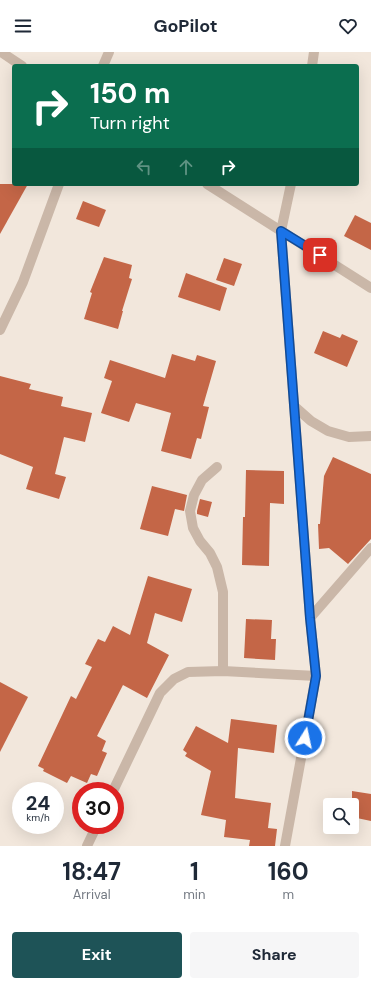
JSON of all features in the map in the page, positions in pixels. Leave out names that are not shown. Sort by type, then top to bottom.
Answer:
[{"type":"street","points":[[0,52],[19,64]]},
{"type":"street","points":[[104,64],[109,52]]},
{"type":"street","points":[[312,64],[314,52]]},
{"type":"street","points":[[0,330],[23,282],[58,186]]},
{"type":"street","points":[[210,186],[371,288]]},
{"type":"street","points":[[285,846],[316,676],[310,618],[281,231],[291,186]]},
{"type":"street","points":[[294,406],[312,421],[328,430],[349,437],[371,436]]},
{"type":"street","points":[[217,467],[202,480],[194,495],[190,511],[192,528],[217,567],[223,592],[223,671]]},
{"type":"street","points":[[310,618],[371,548]]},
{"type":"street","points":[[117,782],[160,693],[174,678],[188,672],[223,671],[316,676]]},
{"type":"street","points":[[87,846],[93,834]]},
{"type":"building","points":[[0,184],[27,186],[0,234]]},
{"type":"building","points":[[83,201],[106,210],[99,227],[76,219]]},
{"type":"building","points":[[355,215],[371,223],[371,250],[344,236]]},
{"type":"building","points":[[104,257],[132,265],[129,278],[132,279],[118,329],[84,319],[92,293],[90,292]]},
{"type":"building","points":[[224,258],[242,264],[234,286],[216,280]]},
{"type":"building","points":[[186,273],[227,288],[220,311],[178,297]]},
{"type":"building","points":[[323,331],[340,338],[342,334],[358,341],[347,367],[314,353]]},
{"type":"building","points":[[172,354],[195,361],[197,355],[216,361],[203,406],[209,407],[201,439],[197,438],[191,459],[161,451],[171,413],[136,403],[129,422],[101,413],[112,381],[104,378],[110,360],[165,378]]},
{"type":"building","points":[[0,376],[31,384],[29,389],[63,397],[61,406],[92,413],[85,442],[64,437],[55,474],[66,477],[59,499],[26,489],[33,467],[0,454]]},
{"type":"building","points":[[333,457],[371,474],[371,539],[348,564],[329,548],[319,549],[318,524],[320,524],[324,476]]},
{"type":"building","points":[[246,470],[284,471],[284,504],[270,503],[269,566],[242,565]]},
{"type":"building","points":[[152,486],[187,495],[184,511],[175,509],[168,536],[140,529]]},
{"type":"building","points":[[200,499],[212,502],[208,517],[197,514]]},
{"type":"building","points":[[148,576],[192,589],[182,622],[155,613],[147,643],[169,655],[147,698],[123,685],[97,736],[106,741],[102,751],[107,753],[97,776],[91,774],[87,782],[85,782],[71,776],[67,783],[43,771],[44,769],[38,766],[71,696],[76,699],[92,667],[85,664],[98,639],[105,642],[113,626],[130,635]]},
{"type":"building","points":[[246,619],[272,620],[271,639],[276,639],[275,660],[244,658]]},
{"type":"building","points":[[0,682],[28,697],[0,752]]},
{"type":"building","points":[[231,719],[277,725],[274,753],[238,748],[235,798],[271,803],[268,828],[277,829],[275,846],[249,846],[250,840],[224,837],[226,820],[201,815],[211,771],[185,756],[187,753],[183,750],[196,726],[228,743]]},
{"type":"building","points":[[352,791],[371,794],[371,821],[359,818],[359,798],[352,798]]},
{"type":"route","points":[[305,738],[316,676],[310,618],[281,231],[320,255]]}]
